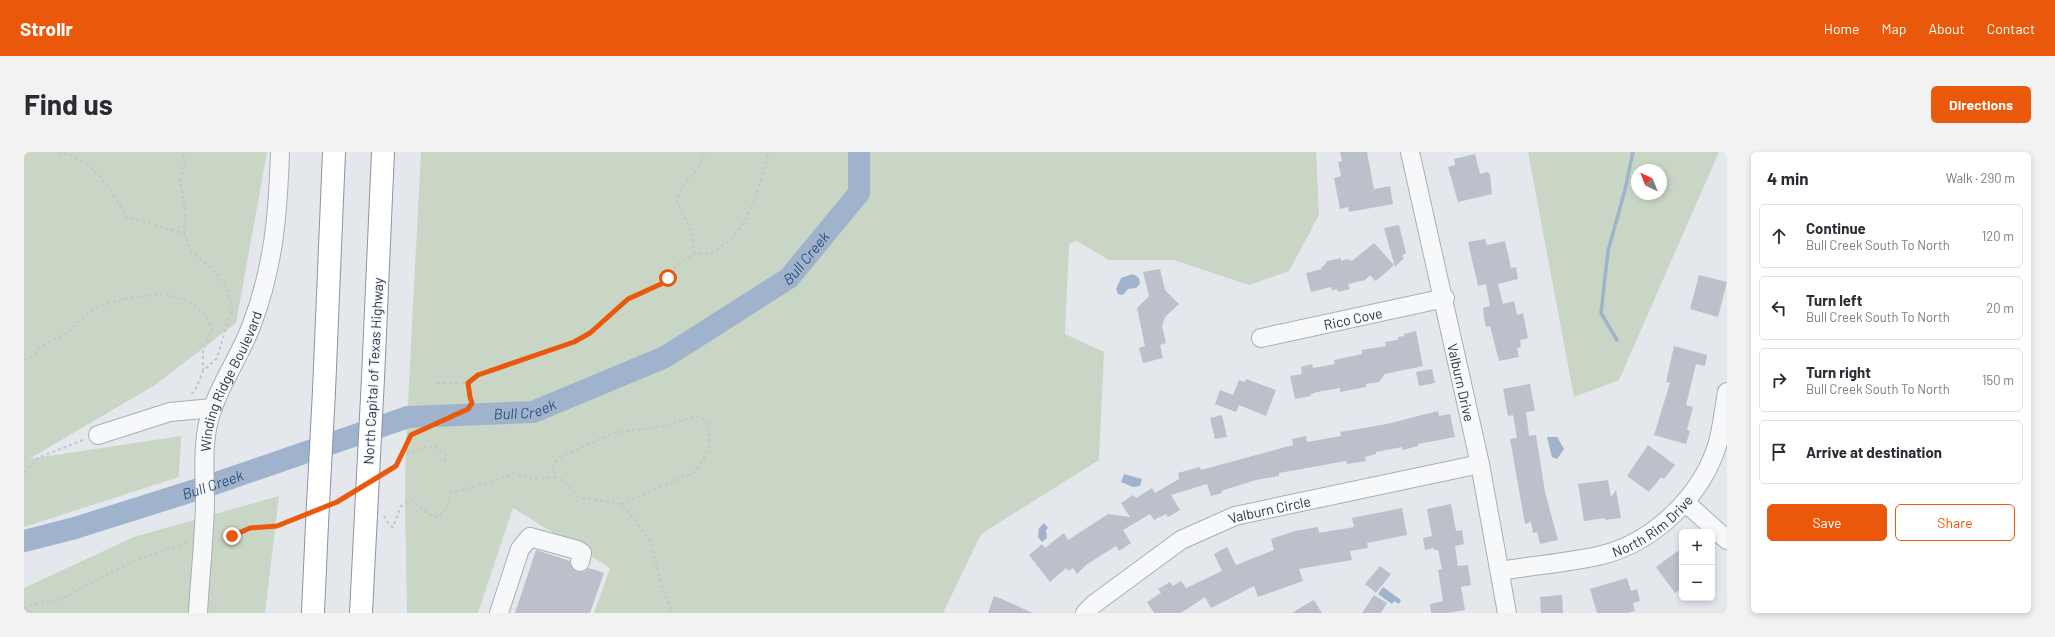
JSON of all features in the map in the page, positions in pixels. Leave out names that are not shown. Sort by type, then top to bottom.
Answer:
[{"type":"highway","points":[[313,613],[312,518],[324,391],[334,152]]},
{"type":"highway","name":"North Capital of Texas Highway","points":[[361,613],[375,512],[373,378],[383,152]]},
{"type":"street","name":"Winding Ridge Boulevard","points":[[198,613],[203,544],[208,422],[213,408],[238,356],[264,288],[272,254],[279,195],[280,152]]},
{"type":"street","name":"Valburn Drive","points":[[1410,152],[1444,298],[1480,464],[1507,613]]},
{"type":"street","name":"Rico Cove","points":[[1261,338],[1444,298]]},
{"type":"street","name":"North Rim Drive","points":[[1500,571],[1603,554],[1626,546],[1655,530],[1685,502],[1706,473],[1717,445],[1727,392]]},
{"type":"street","points":[[98,434],[170,412],[213,408]]},
{"type":"street","name":"Valburn Circle","points":[[1085,613],[1094,604],[1180,540],[1235,516],[1480,464]]},
{"type":"street","points":[[1685,502],[1727,540]]},
{"type":"street","points":[[500,613],[520,549],[530,537],[577,550],[582,553],[580,562]]},
{"type":"path","points":[[58,152],[92,167],[113,194],[127,217],[184,233]]},
{"type":"path","points":[[183,152],[185,164],[180,182],[184,209],[184,233],[191,251],[213,270],[225,285],[232,308],[217,358],[204,371],[194,391],[189,396]]},
{"type":"path","points":[[694,254],[692,232],[677,202],[677,198],[690,177],[700,165],[705,152]]},
{"type":"path","points":[[438,383],[468,383],[478,375],[574,342],[590,333],[628,299],[661,284],[668,278],[677,265],[694,254],[708,254],[715,251],[729,241],[743,224],[755,199],[769,152]]},
{"type":"path","points":[[24,360],[30,358],[42,346],[68,332],[94,308],[127,298],[164,294],[190,302],[207,317],[212,329],[203,350],[204,371]]},
{"type":"path","points":[[384,473],[396,466],[411,435],[468,409],[472,403],[468,383]]},
{"type":"path","points":[[375,512],[393,527],[401,506],[411,500],[433,517],[438,517],[447,507],[451,493],[515,473],[533,479],[555,477],[564,481],[578,497],[621,504],[693,473],[703,461],[708,449],[710,438],[706,421],[696,416],[664,426],[614,433],[560,456],[553,465],[555,477]]},
{"type":"path","points":[[24,473],[38,458],[98,434]]},
{"type":"path","points":[[401,457],[421,448],[434,446],[446,455],[445,462]]},
{"type":"path","points":[[329,505],[353,492]]},
{"type":"path","points":[[621,504],[651,542],[661,584],[672,613]]},
{"type":"path","points":[[24,608],[48,600],[55,602],[137,559],[187,542],[203,544],[232,536],[250,528],[277,526],[312,518]]},
{"type":"green space","points":[[24,152],[267,152],[236,323],[155,385],[29,459],[181,436],[179,477],[24,527]]},
{"type":"green space","points":[[421,152],[1316,152],[1319,215],[1289,271],[1249,285],[1174,260],[1109,260],[1077,241],[1069,244],[1065,334],[1104,352],[1099,460],[981,534],[943,613],[594,613],[610,568],[513,508],[478,613],[407,613],[405,499],[406,441]]},
{"type":"green space","points":[[1528,152],[1719,152],[1619,380],[1574,397]]},
{"type":"green space","points":[[279,496],[265,613],[24,613],[24,588],[134,537]]},
{"type":"water","points":[[1133,274],[1139,278],[1140,284],[1136,288],[1128,289],[1123,295],[1118,294],[1116,289],[1121,278]]},
{"type":"water","points":[[1547,437],[1557,437],[1564,449],[1557,459],[1552,457]]},
{"type":"water","points":[[1124,474],[1142,479],[1140,486],[1133,487],[1121,482]]},
{"type":"water","points":[[1044,523],[1048,528],[1046,530],[1047,538],[1042,542],[1038,537],[1039,528]]},
{"type":"water","points":[[1383,587],[1401,600],[1399,604],[1394,601],[1392,604],[1378,594]]},
{"type":"building","points":[[1340,152],[1367,152],[1374,189],[1390,186],[1393,204],[1349,212],[1348,207],[1340,209],[1334,178],[1341,176],[1338,162],[1342,161]]},
{"type":"building","points":[[1475,154],[1480,174],[1487,172],[1490,174],[1492,194],[1458,202],[1448,167],[1455,165],[1454,159]]},
{"type":"building","points":[[1399,225],[1406,253],[1402,256],[1404,258],[1395,267],[1384,228]]},
{"type":"building","points":[[1485,239],[1487,245],[1505,241],[1511,268],[1516,267],[1518,279],[1498,284],[1503,304],[1514,301],[1517,315],[1523,313],[1528,338],[1520,340],[1521,347],[1517,348],[1519,357],[1499,361],[1490,326],[1486,327],[1484,318],[1483,308],[1490,306],[1486,284],[1478,286],[1468,242]]},
{"type":"building","points":[[1374,243],[1394,265],[1383,275],[1375,281],[1370,275],[1365,280],[1348,284],[1350,289],[1338,292],[1337,289],[1332,290],[1331,287],[1311,292],[1306,273],[1322,269],[1321,267],[1324,266],[1327,261],[1341,258],[1341,261],[1347,259],[1352,261]]},
{"type":"building","points":[[1160,269],[1165,290],[1179,304],[1165,317],[1162,326],[1166,343],[1160,345],[1163,358],[1143,363],[1139,348],[1145,346],[1137,308],[1149,296],[1143,272]]},
{"type":"building","points":[[1699,275],[1727,282],[1718,317],[1690,309]]},
{"type":"building","points":[[1416,331],[1423,366],[1385,374],[1379,382],[1366,384],[1366,387],[1340,392],[1340,388],[1317,392],[1311,394],[1311,396],[1295,399],[1290,376],[1302,374],[1301,367],[1312,364],[1313,368],[1335,364],[1334,360],[1362,354],[1362,350],[1386,346],[1385,342],[1398,340],[1398,337],[1404,336],[1404,334]]},
{"type":"building","points":[[1674,346],[1707,355],[1705,366],[1696,364],[1686,405],[1693,407],[1687,430],[1690,431],[1686,444],[1654,435],[1670,383],[1666,382]]},
{"type":"building","points":[[1432,369],[1435,383],[1419,386],[1416,372]]},
{"type":"building","points":[[1246,379],[1276,390],[1266,416],[1239,405],[1236,412],[1215,404],[1220,390],[1233,395],[1239,380],[1245,382]]},
{"type":"building","points":[[1530,384],[1535,411],[1526,412],[1529,436],[1536,435],[1545,492],[1558,540],[1540,544],[1537,532],[1533,533],[1531,522],[1525,524],[1510,439],[1517,438],[1513,415],[1508,416],[1503,389]]},
{"type":"building","points":[[1438,411],[1439,416],[1450,414],[1455,437],[1418,444],[1418,446],[1403,450],[1402,447],[1376,452],[1376,454],[1365,457],[1366,461],[1347,464],[1346,461],[1279,473],[1279,476],[1256,480],[1221,491],[1222,493],[1211,496],[1207,484],[1171,495],[1180,510],[1168,517],[1166,514],[1154,520],[1150,514],[1123,530],[1131,543],[1119,551],[1116,546],[1086,565],[1077,574],[1073,568],[1069,571],[1066,568],[1050,582],[1029,555],[1042,544],[1045,548],[1064,533],[1068,540],[1108,514],[1130,517],[1121,503],[1133,495],[1136,498],[1152,488],[1155,493],[1179,479],[1178,473],[1200,467],[1201,470],[1293,445],[1292,439],[1306,436],[1307,442],[1341,436],[1340,432],[1387,424]]},
{"type":"building","points":[[1222,415],[1227,437],[1215,439],[1210,418]]},
{"type":"building","points":[[1648,445],[1675,465],[1664,479],[1661,477],[1649,492],[1627,476]]},
{"type":"building","points":[[1608,480],[1611,497],[1616,490],[1621,518],[1605,520],[1605,518],[1584,521],[1578,484]]},
{"type":"building","points":[[1451,504],[1456,531],[1462,530],[1464,544],[1455,546],[1458,566],[1468,565],[1471,585],[1461,587],[1465,610],[1448,613],[1431,613],[1430,604],[1443,601],[1438,570],[1442,569],[1438,550],[1434,550],[1434,548],[1425,550],[1423,538],[1432,536],[1427,509]]},
{"type":"building","points":[[1402,508],[1407,535],[1367,543],[1368,548],[1350,551],[1352,560],[1299,569],[1303,581],[1258,597],[1254,586],[1211,608],[1205,597],[1181,613],[1154,613],[1147,602],[1161,593],[1158,589],[1170,582],[1173,586],[1181,581],[1186,588],[1222,571],[1214,554],[1227,547],[1236,565],[1274,550],[1271,539],[1295,531],[1318,527],[1319,533],[1354,527],[1352,518]]},
{"type":"building","points":[[536,550],[570,561],[573,569],[577,572],[584,572],[589,568],[604,573],[590,613],[515,613]]},
{"type":"building","points":[[1679,550],[1679,590],[1675,593],[1656,567]]},
{"type":"building","points":[[1380,566],[1391,574],[1376,593],[1365,584]]},
{"type":"building","points":[[1627,578],[1631,591],[1637,589],[1640,601],[1633,603],[1635,611],[1628,613],[1597,613],[1590,589]]},
{"type":"building","points":[[1374,595],[1387,603],[1381,613],[1362,613]]},
{"type":"building","points":[[1562,595],[1563,613],[1541,613],[1540,597]]},
{"type":"building","points":[[994,596],[997,597],[1033,613],[988,613]]},
{"type":"building","points":[[1314,600],[1322,613],[1292,613],[1310,602]]},
{"type":"waterway","name":"Bull Creek","points":[[24,541],[75,528],[205,487],[408,417],[533,412],[665,357],[789,278],[859,193],[859,152]]},
{"type":"waterway","points":[[1617,340],[1601,313],[1608,251],[1625,190],[1633,152]]},
{"type":"route","points":[[232,536],[250,528],[277,526],[337,502],[396,466],[411,435],[449,419],[468,409],[472,403],[468,391],[468,383],[478,375],[574,342],[605,322],[628,299],[661,284],[668,278]]}]
